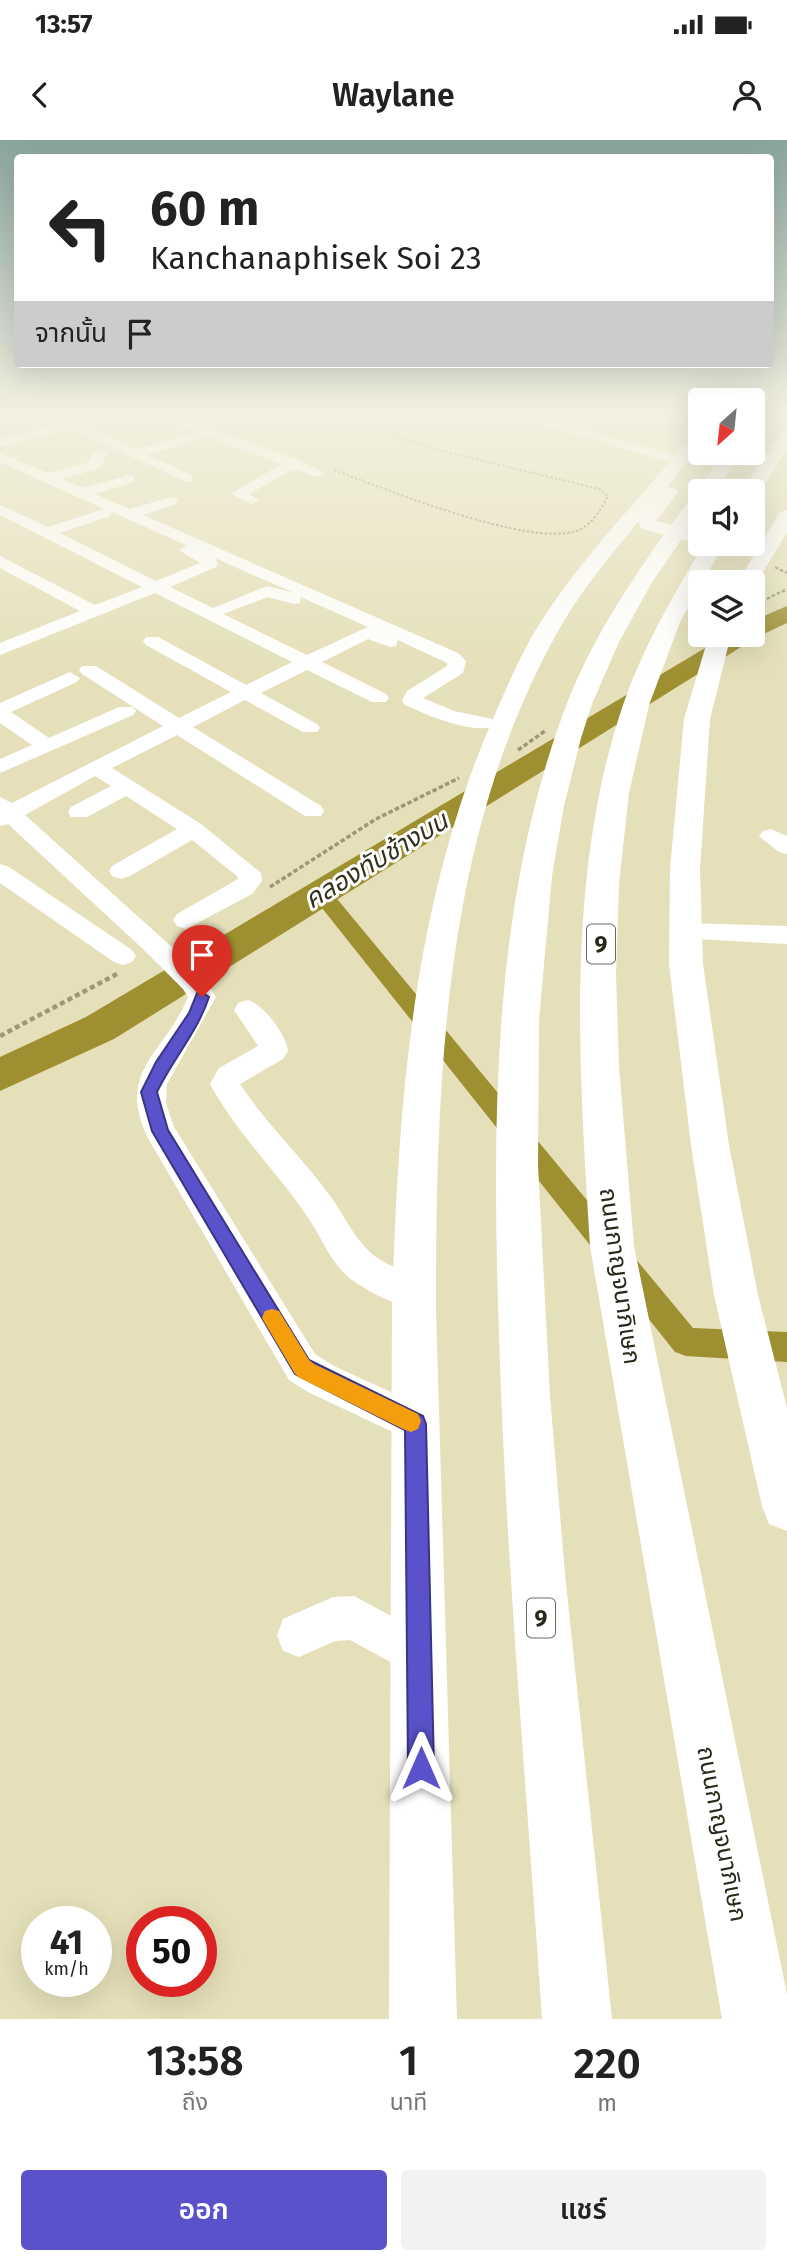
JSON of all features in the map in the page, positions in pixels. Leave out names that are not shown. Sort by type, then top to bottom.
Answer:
[{"type":"highway","name":"9","points":[[578,2019],[537,1575],[523,1373],[517,1216],[517,1125],[528,945],[555,782],[581,698],[611,629],[652,563],[688,515]]},
{"type":"highway","name":"ถนนกาญจนาภิเษก","points":[[707,556],[677,605],[648,672],[625,745],[608,838],[600,953],[602,1132],[612,1246],[757,2019]]},
{"type":"highway","name":"9","points":[[569,1912],[587,2019]]},
{"type":"main road","points":[[423,2019],[415,1295],[420,1094],[429,998],[441,933],[472,810],[492,746],[530,660],[566,601],[593,561],[648,499]]},
{"type":"main road","points":[[664,499],[647,521],[654,529],[688,536]]},
{"type":"main road","points":[[765,518],[787,506]]},
{"type":"main road","points":[[755,570],[787,516]]},
{"type":"main road","points":[[715,647],[697,719],[689,802],[685,932],[710,1145],[736,1295],[787,1506]]},
{"type":"street","points":[[3,645],[86,615],[210,564],[209,561],[74,499]]},
{"type":"street","points":[[94,499],[451,657],[457,662],[456,669],[414,695],[412,701],[449,716],[485,723]]},
{"type":"street","points":[[130,514],[171,501]]},
{"type":"street","points":[[0,509],[379,698]]},
{"type":"street","points":[[48,533],[105,513]]},
{"type":"street","points":[[0,561],[86,615]]},
{"type":"street","points":[[0,576],[86,615]]},
{"type":"street","points":[[221,609],[272,591],[438,663]]},
{"type":"street","points":[[368,632],[4,812],[153,944],[192,982],[202,997],[183,1037],[162,1066],[149,1092],[160,1131],[302,1367],[416,1424]]},
{"type":"street","points":[[152,641],[310,728]]},
{"type":"street","points":[[47,746],[0,712],[80,674],[177,726],[313,811]]},
{"type":"street","points":[[0,767],[126,711]]},
{"type":"street","points":[[96,767],[193,828],[251,877],[243,888],[186,920]]},
{"type":"street","points":[[79,812],[127,786]]},
{"type":"street","points":[[121,871],[193,828]]},
{"type":"street","points":[[0,872],[123,963]]},
{"type":"street","points":[[685,932],[787,934]]},
{"type":"street","points":[[248,1010],[273,1046],[273,1051],[229,1076],[225,1084],[227,1090],[320,1208],[346,1251],[365,1269],[415,1295]]},
{"type":"street","points":[[299,1635],[333,1619],[354,1618],[420,1656]]},
{"type":"path","points":[[415,499],[512,529],[575,533],[595,518],[606,499]]},
{"type":"path","points":[[765,600],[787,589]]},
{"type":"path","points":[[509,754],[554,724]]},
{"type":"path","points":[[263,891],[376,819],[460,778]]},
{"type":"path","points":[[0,1036],[123,963]]},
{"type":"waterway","name":"คลองทับช้างบน","points":[[765,624],[787,613]]},
{"type":"waterway","name":"คลองทับช้างบน","points":[[0,1075],[100,1028],[726,647]]},
{"type":"waterway","points":[[321,893],[686,1342],[787,1347]]},
{"type":"slow traffic","points":[[272,1318],[307,1371],[411,1421]]},
{"type":"route","points":[[202,997],[196,1015],[162,1066],[149,1092],[160,1131],[302,1367],[321,1379],[416,1424],[421,1768]]}]
